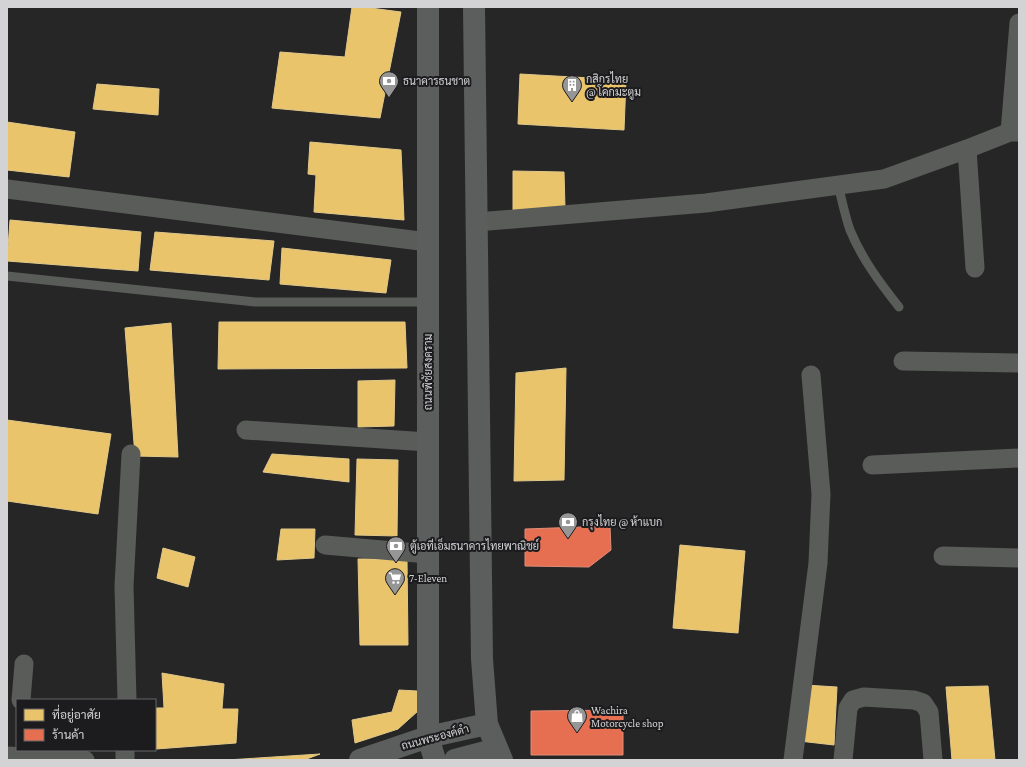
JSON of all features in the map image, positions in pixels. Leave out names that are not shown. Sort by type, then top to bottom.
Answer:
[{"type":"main road","name":"ถนนพิชัยสงคราม","points":[[428,7],[428,737],[434,760]]},
{"type":"main road","points":[[455,760],[500,755],[487,724],[482,659],[474,7]]},
{"type":"main road","name":"ถนนพระองค์ดำ","points":[[360,760],[428,737],[487,724]]},
{"type":"street","points":[[477,222],[706,202],[884,179],[1015,132],[1019,23]]},
{"type":"street","points":[[968,149],[975,268]]},
{"type":"street","points":[[7,190],[428,242]]},
{"type":"street","points":[[903,361],[1019,363]]},
{"type":"street","points":[[793,760],[818,563],[821,494],[811,375]]},
{"type":"street","points":[[246,430],[428,442]]},
{"type":"street","points":[[127,699],[124,586],[130,454]]},
{"type":"street","points":[[872,465],[1019,458]]},
{"type":"street","points":[[325,545],[428,554]]},
{"type":"street","points":[[943,556],[1019,558]]},
{"type":"street","points":[[21,699],[24,664]]},
{"type":"street","points":[[843,760],[848,708],[853,700],[864,697],[914,700],[923,703],[928,712],[933,760]]},
{"type":"street","points":[[7,756],[32,754],[85,760]]},
{"type":"lane","points":[[838,185],[850,229],[856,242],[871,269],[899,307]]},
{"type":"lane","points":[[7,276],[254,302],[428,302]]},
{"type":"building: ที่อยู่อาศัย","points":[[352,7],[401,12],[380,118],[272,108],[280,52],[345,57]]},
{"type":"building: ที่อยู่อาศัย","name":"กสิกรไทย @ โคกมะตูม","points":[[520,74],[626,80],[624,130],[518,124]]},
{"type":"building: ที่อยู่อาศัย","points":[[97,84],[159,89],[158,115],[93,109]]},
{"type":"building: ที่อยู่อาศัย","points":[[7,122],[75,132],[69,177],[7,170]]},
{"type":"building: ที่อยู่อาศัย","points":[[310,142],[401,150],[404,220],[314,212],[316,175],[308,174]]},
{"type":"building: ที่อยู่อาศัย","points":[[513,171],[564,172],[565,208],[513,211]]},
{"type":"building: ที่อยู่อาศัย","points":[[10,220],[141,232],[138,271],[7,261]]},
{"type":"building: ที่อยู่อาศัย","points":[[155,232],[274,241],[269,280],[150,270]]},
{"type":"building: ที่อยู่อาศัย","points":[[282,248],[391,260],[386,293],[280,284]]},
{"type":"building: ที่อยู่อาศัย","points":[[219,322],[405,322],[407,368],[218,369]]},
{"type":"building: ที่อยู่อาศัย","points":[[171,323],[178,457],[135,456],[125,328]]},
{"type":"building: ที่อยู่อาศัย","points":[[566,368],[564,480],[514,481],[516,373]]},
{"type":"building: ที่อยู่อาศัย","points":[[395,380],[394,426],[358,427],[358,381]]},
{"type":"building: ที่อยู่อาศัย","points":[[7,420],[111,434],[98,514],[7,501]]},
{"type":"building: ที่อยู่อาศัย","points":[[272,454],[349,459],[349,482],[263,472]]},
{"type":"building: ที่อยู่อาศัย","points":[[357,459],[398,460],[397,536],[355,535]]},
{"type":"building: ที่อยู่อาศัย","points":[[281,529],[315,529],[314,558],[277,560]]},
{"type":"building: ที่อยู่อาศัย","points":[[680,545],[745,551],[738,633],[673,628]]},
{"type":"building: ที่อยู่อาศัย","points":[[163,548],[195,557],[188,587],[157,578]]},
{"type":"building: ที่อยู่อาศัย","points":[[358,559],[407,559],[408,645],[360,645]]},
{"type":"building: ที่อยู่อาศัย","points":[[162,673],[224,684],[222,709],[238,709],[236,743],[156,749],[156,708],[164,708]]},
{"type":"building: ที่อยู่อาศัย","points":[[805,685],[837,687],[834,745],[799,741]]},
{"type":"building: ที่อยู่อาศัย","points":[[988,686],[995,760],[952,760],[946,687]]},
{"type":"building: ที่อยู่อาศัย","points":[[399,690],[417,691],[418,711],[398,729],[355,743],[352,720],[392,712]]},
{"type":"building: ที่อยู่อาศัย","points":[[320,754],[304,760],[227,760]]},
{"type":"building: ร้านค้า","name":"กรุงไทย @ ห้าแบก","points":[[610,526],[611,550],[589,567],[525,566],[525,529]]},
{"type":"building: ร้านค้า","name":"Wachira Motorcycle shop","points":[[623,710],[623,755],[531,755],[531,711]]},
{"type":"place","name":"ธนาคารธนชาต","points":[[389,98]]},
{"type":"place","name":"กสิกรไทย @ โคกมะตูม","points":[[572,102]]},
{"type":"place","name":"กรุงไทย @ ห้าแบก","points":[[568,539]]},
{"type":"place","name":"ตู้เอทีเอ็มธนาคารไทยพาณิชย์","points":[[396,563]]},
{"type":"place","name":"7-Eleven","points":[[395,595]]},
{"type":"place","name":"Wachira Motorcycle shop","points":[[577,733]]}]
